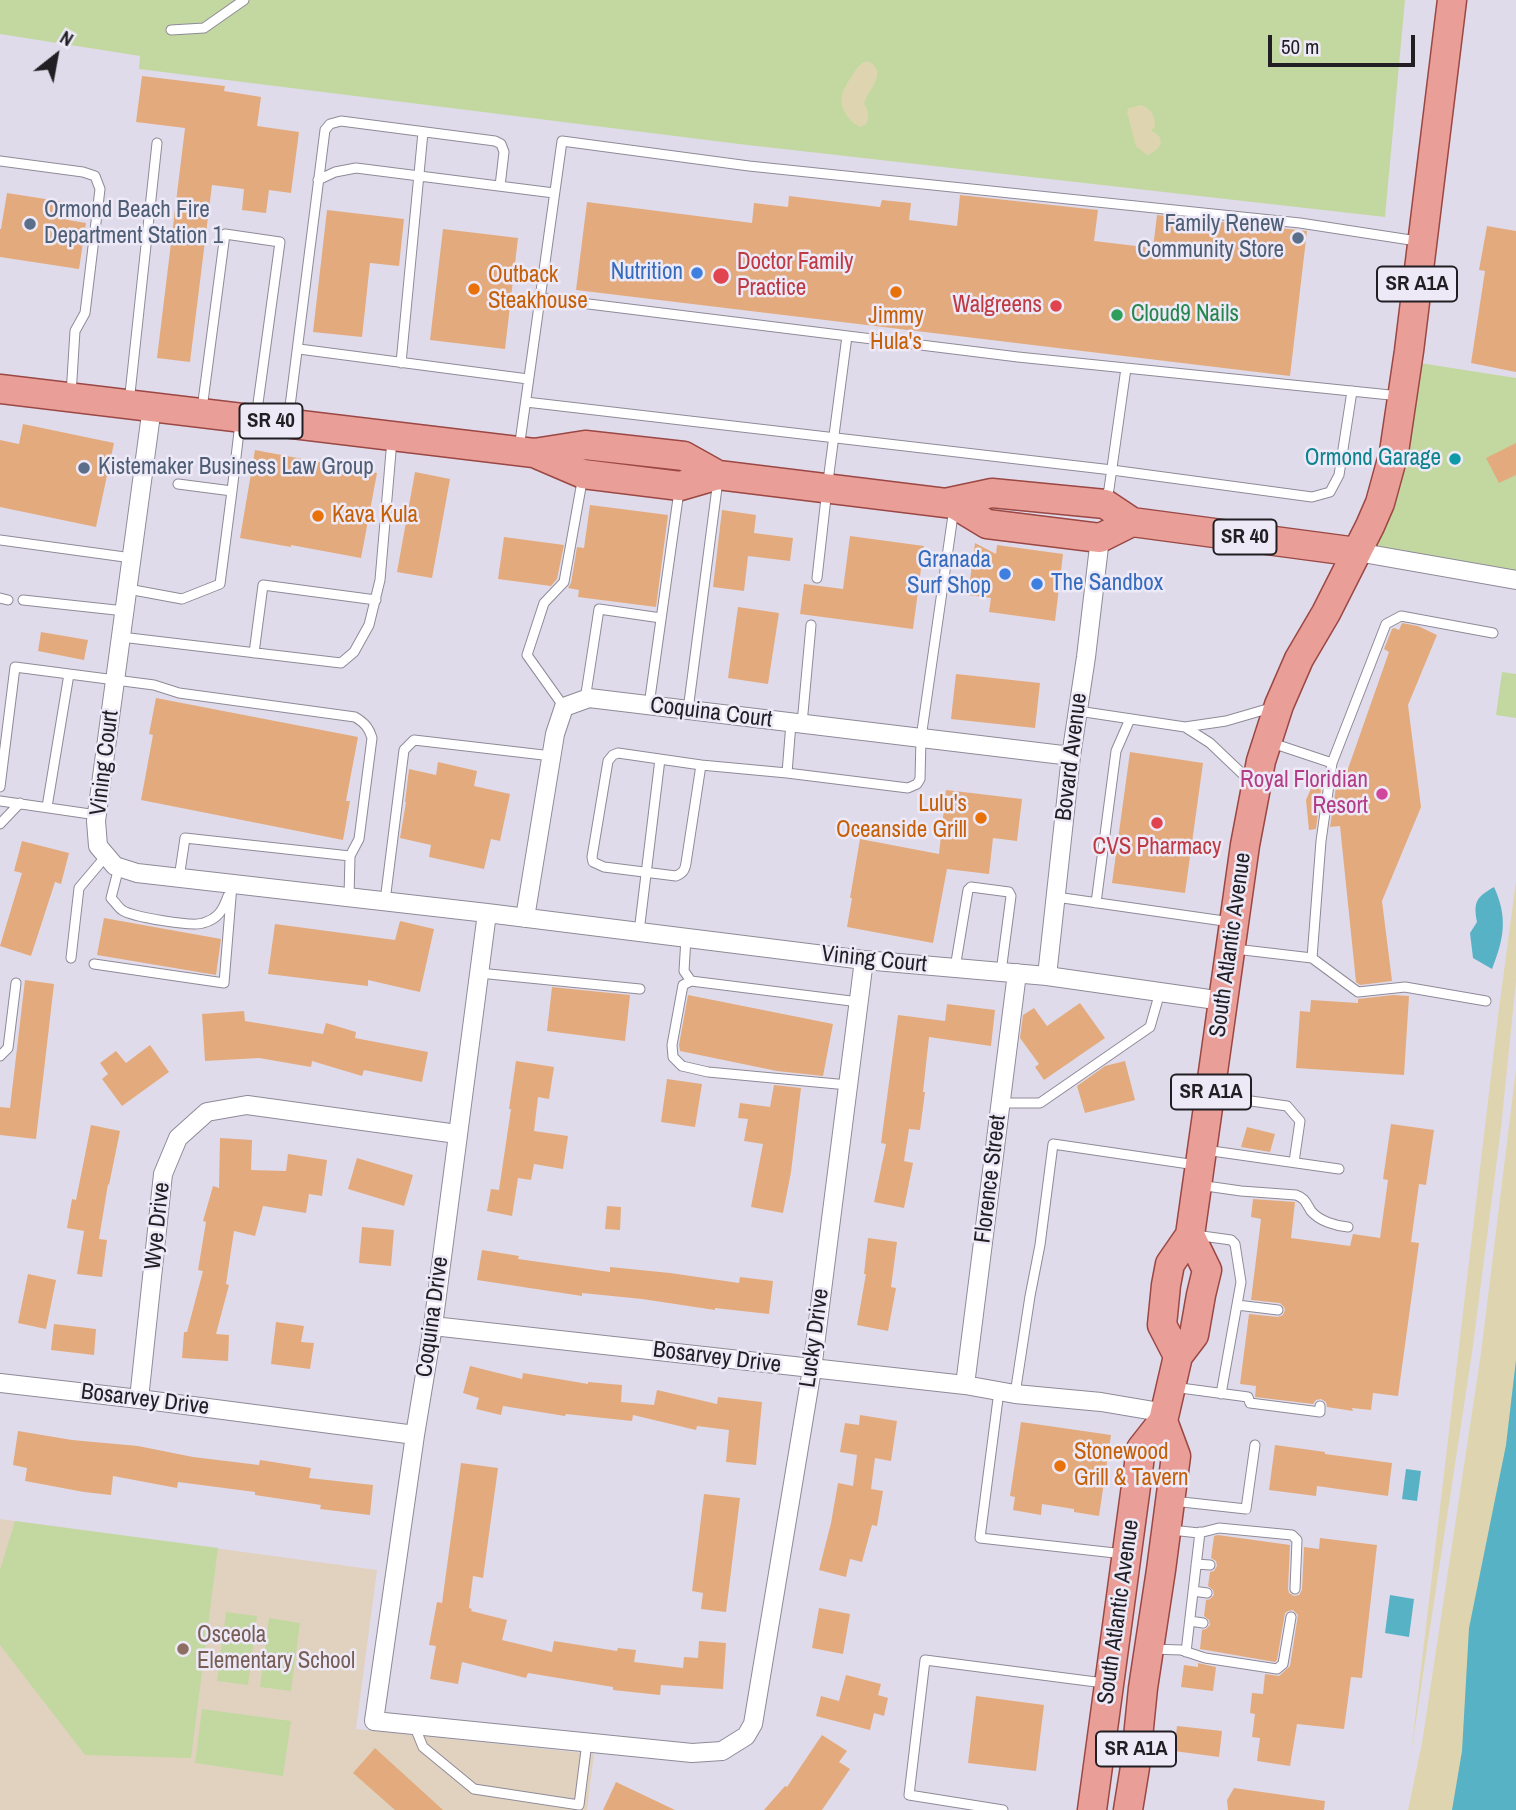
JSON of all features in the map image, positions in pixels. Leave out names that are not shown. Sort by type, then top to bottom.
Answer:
[{"type":"main road","name":"SR A1A","points":[[1357,552],[1380,503],[1394,452],[1452,0]]},
{"type":"main road","name":"SR 40","points":[[0,389],[526,452],[585,445],[684,456],[718,475],[949,504],[987,524],[1100,538]]},
{"type":"main road","name":"SR 40","points":[[526,452],[583,474],[680,486],[718,475]]},
{"type":"main road","name":"SR 40","points":[[949,504],[992,493],[1105,504],[1132,522],[1357,552]]},
{"type":"main road","points":[[1100,538],[1132,522]]},
{"type":"main road","name":"South Atlantic Avenue","points":[[1178,1356],[1162,1325],[1166,1285],[1170,1264],[1190,1235],[1245,845],[1261,761],[1279,705],[1299,659],[1357,552]]},
{"type":"main road","name":"South Atlantic Avenue","points":[[1092,1810],[1141,1449],[1167,1407],[1178,1356],[1194,1335],[1208,1270],[1190,1235]]},
{"type":"main road","name":"South Atlantic Avenue","points":[[1128,1810],[1177,1456],[1167,1407]]},
{"type":"street","name":"Vining Court","points":[[113,862],[98,846],[97,815],[132,558],[141,405]]},
{"type":"street","name":"Bovard Avenue","points":[[1047,976],[1071,756],[1100,538]]},
{"type":"street","points":[[1357,552],[1516,580]]},
{"type":"street","name":"Coquina Court","points":[[564,708],[589,698],[1071,756]]},
{"type":"street","points":[[525,918],[555,734],[564,708]]},
{"type":"street","points":[[113,862],[137,873],[486,913]]},
{"type":"street","name":"Vining Court","points":[[486,913],[864,960],[1047,976],[1223,1001]]},
{"type":"street","name":"Coquina Drive","points":[[415,1725],[374,1721],[433,1326],[486,913]]},
{"type":"street","name":"Lucky Drive","points":[[587,1742],[692,1753],[722,1751],[746,1736],[753,1724],[812,1369],[864,960]]},
{"type":"street","name":"Florence Street","points":[[965,1385],[1000,1103],[1009,972]]},
{"type":"street","name":"Wye Drive","points":[[139,1399],[163,1174],[178,1138],[207,1112],[247,1105],[457,1134]]},
{"type":"street","name":"Bosarvey Drive","points":[[433,1326],[965,1385],[1007,1393],[1167,1407]]},
{"type":"street","name":"Bosarvey Drive","points":[[0,1383],[415,1435]]},
{"type":"street","points":[[415,1725],[587,1742]]},
{"type":"lane","points":[[171,30],[204,28],[244,0]]},
{"type":"lane","points":[[288,423],[325,130],[330,124],[341,121],[495,141],[501,144],[504,152],[500,186]]},
{"type":"lane","points":[[401,363],[423,132]]},
{"type":"lane","points":[[526,452],[528,379],[562,141],[749,166],[1300,223],[1422,242]]},
{"type":"lane","points":[[141,405],[157,143]]},
{"type":"lane","points":[[0,162],[83,172],[94,176],[100,189],[85,313],[75,331],[71,397]]},
{"type":"lane","points":[[318,180],[356,168],[554,193]]},
{"type":"lane","points":[[128,589],[182,598],[220,584],[232,491],[280,242],[225,234],[201,413]]},
{"type":"lane","points":[[540,299],[1018,357],[1402,396]]},
{"type":"lane","points":[[817,578],[848,336]]},
{"type":"lane","points":[[299,349],[528,379]]},
{"type":"lane","points":[[1105,504],[1126,368]]},
{"type":"lane","points":[[526,402],[1112,470],[1312,497],[1331,492],[1339,475],[1352,391]]},
{"type":"lane","points":[[121,637],[341,663],[354,652],[369,625],[376,600],[393,436]]},
{"type":"lane","points":[[564,708],[527,655],[544,603],[564,582],[583,474]]},
{"type":"lane","points":[[688,710],[718,475]]},
{"type":"lane","points":[[177,484],[232,491]]},
{"type":"lane","points":[[649,705],[680,486]]},
{"type":"lane","points":[[701,765],[685,870],[676,876],[596,864],[592,857],[609,757],[618,753],[908,788],[917,784],[920,779],[921,738],[949,504]]},
{"type":"lane","points":[[0,540],[132,558]]},
{"type":"lane","points":[[254,653],[263,585],[376,600]]},
{"type":"lane","points":[[23,600],[125,611]]},
{"type":"lane","points":[[585,700],[599,609],[661,618]]},
{"type":"lane","points":[[1311,958],[1321,841],[1332,764],[1385,624],[1401,616],[1493,633]]},
{"type":"lane","points":[[787,773],[811,625]]},
{"type":"lane","points":[[0,787],[15,667],[154,685],[179,693],[355,718],[363,721],[372,738],[359,839],[350,856],[349,897]]},
{"type":"lane","points":[[47,807],[69,674]]},
{"type":"lane","points":[[1078,711],[1185,727],[1226,721],[1279,705]]},
{"type":"lane","points":[[1096,903],[1116,751],[1130,719]]},
{"type":"lane","points":[[1185,727],[1210,743],[1256,786]]},
{"type":"lane","points":[[385,901],[404,750],[414,740],[552,756]]},
{"type":"lane","points":[[1267,741],[1332,764]]},
{"type":"lane","points":[[639,932],[660,759]]},
{"type":"lane","points":[[0,801],[97,815]]},
{"type":"lane","points":[[0,824],[20,803]]},
{"type":"lane","points":[[180,878],[185,838],[350,856]]},
{"type":"lane","points":[[113,862],[111,898],[120,909],[131,914],[195,925],[206,923],[222,911],[232,885]]},
{"type":"lane","points":[[71,958],[79,888],[113,862]]},
{"type":"lane","points":[[94,964],[224,983],[232,885]]},
{"type":"lane","points":[[955,968],[968,890],[971,887],[1009,892],[1012,896],[1009,972]]},
{"type":"lane","points":[[1056,897],[1096,903],[1311,958],[1358,992],[1405,988],[1486,1001]]},
{"type":"lane","points":[[686,938],[684,971],[691,981]]},
{"type":"lane","points":[[479,973],[640,989]]},
{"type":"lane","points":[[848,1085],[708,1072],[682,1066],[673,1057],[673,1045],[683,985],[691,981],[859,1002]]},
{"type":"lane","points":[[0,1056],[8,1048],[16,983]]},
{"type":"lane","points":[[1000,1103],[1040,1104],[1150,1027],[1160,992]]},
{"type":"lane","points":[[1210,1096],[1287,1106],[1300,1121],[1294,1163]]},
{"type":"lane","points":[[1126,1554],[980,1538],[1007,1393],[1040,1245],[1053,1144],[1200,1167],[1294,1163],[1339,1169]]},
{"type":"lane","points":[[1200,1167],[1241,1191],[1303,1197],[1320,1219],[1348,1227]]},
{"type":"lane","points":[[1190,1235],[1231,1240],[1235,1244],[1241,1282],[1221,1394]]},
{"type":"lane","points":[[1237,1305],[1278,1310]]},
{"type":"lane","points":[[1167,1407],[1221,1394],[1248,1397],[1251,1403],[1320,1412],[1320,1406]]},
{"type":"lane","points":[[1171,1501],[1246,1509],[1255,1445]]},
{"type":"lane","points":[[1166,1530],[1200,1532],[1219,1528],[1292,1535],[1297,1540],[1295,1589]]},
{"type":"lane","points":[[1186,1652],[1200,1532]]},
{"type":"lane","points":[[1196,1564],[1210,1565]]},
{"type":"lane","points":[[1193,1591],[1207,1593]]},
{"type":"lane","points":[[1149,1649],[1181,1650],[1205,1658],[1277,1669],[1283,1664],[1291,1617]]},
{"type":"lane","points":[[1189,1621],[1203,1623]]},
{"type":"lane","points":[[1003,1810],[909,1795],[925,1660],[1109,1684]]},
{"type":"lane","points":[[415,1725],[423,1747],[474,1789],[579,1808],[587,1742]]},
{"type":"shaded area","name":"Osceola Elementary School","points":[[0,1519],[377,1570],[356,1729],[594,1754],[587,1810],[0,1810]]},
{"type":"green space","points":[[0,0],[1405,0],[1385,217],[739,144],[139,69],[140,56],[0,34]]},
{"type":"green space","points":[[1407,361],[1516,378],[1516,580],[1357,552]]},
{"type":"green space","points":[[1502,672],[1516,674],[1516,718],[1496,715]]},
{"type":"green space","points":[[15,1521],[218,1548],[191,1758],[85,1755],[0,1645],[0,1570]]},
{"type":"green space","points":[[226,1612],[257,1616],[248,1685],[217,1681]]},
{"type":"green space","points":[[269,1618],[300,1623],[291,1691],[260,1687]]},
{"type":"green space","points":[[202,1709],[291,1721],[283,1776],[195,1763]]},
{"type":"sand","points":[[868,61],[877,71],[877,76],[864,104],[868,113],[867,123],[861,127],[846,114],[842,101],[845,88],[855,71]]},
{"type":"sand","points":[[1141,105],[1152,113],[1155,126],[1151,131],[1161,139],[1159,147],[1147,155],[1136,146],[1127,112],[1129,108]]},
{"type":"sand","points":[[1516,881],[1516,981],[1501,1128],[1472,1353],[1411,1753],[1498,1016]]},
{"type":"sand","points":[[1516,1069],[1516,1810],[1408,1810],[1422,1743],[1481,1353]]},
{"type":"water","points":[[1494,887],[1501,908],[1503,928],[1492,969],[1473,958],[1470,933],[1477,922],[1478,900]]},
{"type":"water","points":[[1516,1360],[1516,1810],[1452,1810],[1462,1751],[1469,1628],[1506,1445]]},
{"type":"water","points":[[1406,1469],[1421,1471],[1417,1501],[1402,1499]]},
{"type":"water","points":[[1390,1595],[1414,1599],[1409,1637],[1385,1633]]},
{"type":"building","points":[[142,76],[225,86],[224,91],[261,97],[257,126],[299,132],[291,193],[269,190],[266,213],[242,210],[244,189],[212,185],[190,362],[157,358],[185,128],[136,122]]},
{"type":"building","points":[[7,193],[71,203],[68,220],[86,223],[79,269],[0,257],[0,229]]},
{"type":"building","points":[[960,195],[1098,210],[1094,241],[1153,248],[1157,215],[1307,231],[1290,376],[576,290],[587,202],[752,223],[754,203],[788,207],[789,196],[880,207],[882,200],[911,203],[909,220],[957,226]]},
{"type":"building","points":[[327,210],[404,219],[399,266],[370,263],[362,337],[313,332]]},
{"type":"building","points":[[1487,226],[1516,231],[1516,372],[1471,363],[1485,271],[1479,270]]},
{"type":"building","name":"Outback Steakhouse","points":[[443,229],[518,238],[505,349],[430,340]]},
{"type":"building","points":[[23,424],[114,443],[96,527],[0,507],[0,440],[19,444]]},
{"type":"building","points":[[1516,443],[1516,475],[1499,483],[1486,458]]},
{"type":"building","points":[[255,450],[377,473],[361,558],[240,538]]},
{"type":"building","points":[[415,472],[450,479],[432,578],[397,572]]},
{"type":"building","points":[[590,505],[668,515],[656,607],[578,597],[579,590],[568,588],[577,547],[584,548]]},
{"type":"building","points":[[722,510],[756,515],[754,533],[793,538],[790,561],[748,556],[744,591],[713,587]]},
{"type":"building","points":[[850,536],[924,546],[913,629],[800,614],[804,584],[843,589]]},
{"type":"building","points":[[504,537],[564,545],[557,579],[551,586],[498,579]]},
{"type":"building","points":[[975,543],[996,554],[997,545],[1063,554],[1055,621],[989,612],[991,598],[968,595]]},
{"type":"building","points":[[738,607],[779,613],[768,684],[728,678]]},
{"type":"building","name":"Royal Floridian Resort","points":[[1402,623],[1418,626],[1437,635],[1408,705],[1421,807],[1382,901],[1392,981],[1360,985],[1356,982],[1340,826],[1330,827],[1337,780],[1343,783],[1389,652],[1384,649],[1392,629],[1399,630]]},
{"type":"building","points":[[41,632],[88,640],[84,660],[38,651]]},
{"type":"building","points":[[956,674],[1040,683],[1035,728],[951,719]]},
{"type":"building","points":[[156,698],[358,737],[346,801],[350,801],[343,840],[141,800],[153,735],[149,734]]},
{"type":"building","name":"CVS Pharmacy","points":[[1130,752],[1203,763],[1185,893],[1112,883]]},
{"type":"building","points":[[438,762],[477,771],[474,786],[510,794],[500,841],[491,839],[484,869],[429,857],[431,845],[400,838],[409,769],[436,775]]},
{"type":"building","points":[[1318,772],[1323,774],[1316,829],[1309,830],[1306,800]]},
{"type":"building","points":[[946,790],[1022,799],[1017,841],[993,838],[989,874],[947,869],[933,943],[847,927],[860,839],[939,854]]},
{"type":"building","points":[[22,841],[69,853],[61,884],[55,882],[31,956],[0,946],[22,873],[14,871]]},
{"type":"building","points":[[104,918],[221,939],[216,975],[97,955]]},
{"type":"building","points":[[400,921],[434,929],[420,992],[368,980],[368,986],[268,974],[275,924],[395,940]]},
{"type":"building","points":[[25,980],[54,984],[36,1139],[0,1135],[0,1107],[10,1108]]},
{"type":"building","points":[[552,987],[630,995],[625,1041],[547,1031]]},
{"type":"building","points":[[688,995],[833,1024],[823,1076],[777,1071],[680,1051]]},
{"type":"building","points":[[1409,996],[1404,1075],[1296,1068],[1300,1011],[1310,1012],[1311,1000],[1358,1003],[1358,999]]},
{"type":"building","points":[[1080,1003],[1105,1038],[1044,1080],[1035,1067],[1039,1064],[1020,1038],[1023,1015],[1034,1008],[1047,1026]]},
{"type":"building","points":[[947,1004],[995,1010],[991,1046],[929,1037],[920,1130],[909,1129],[904,1161],[913,1163],[904,1208],[874,1202],[886,1144],[881,1143],[898,1015],[945,1021]]},
{"type":"building","points":[[244,1011],[245,1021],[323,1034],[326,1023],[356,1032],[355,1038],[428,1052],[422,1082],[364,1070],[362,1076],[312,1061],[311,1067],[259,1058],[205,1061],[202,1014]]},
{"type":"building","points":[[150,1045],[169,1072],[122,1106],[102,1079],[108,1074],[100,1063],[116,1051],[126,1063]]},
{"type":"building","points":[[516,1061],[554,1067],[549,1099],[538,1097],[534,1131],[568,1136],[563,1169],[534,1164],[531,1180],[518,1178],[512,1216],[487,1211],[491,1189],[499,1190]]},
{"type":"building","points":[[1125,1061],[1135,1100],[1085,1113],[1077,1086],[1105,1066]]},
{"type":"building","points":[[667,1079],[702,1084],[695,1127],[661,1122]]},
{"type":"building","points":[[774,1085],[801,1088],[783,1213],[751,1207],[763,1144],[744,1141],[748,1119],[738,1118],[740,1103],[770,1107]]},
{"type":"building","points":[[1391,1124],[1434,1130],[1426,1185],[1419,1184],[1411,1242],[1419,1243],[1398,1396],[1373,1393],[1371,1410],[1352,1408],[1353,1411],[1327,1407],[1326,1402],[1321,1399],[1313,1404],[1255,1397],[1256,1386],[1240,1384],[1249,1314],[1278,1317],[1283,1315],[1285,1310],[1280,1303],[1251,1300],[1261,1219],[1251,1217],[1253,1199],[1295,1202],[1291,1238],[1350,1246],[1353,1234],[1380,1238],[1388,1180],[1383,1179]]},
{"type":"building","points":[[91,1125],[120,1131],[99,1239],[107,1240],[102,1277],[77,1274],[84,1231],[67,1228],[72,1199],[76,1200]]},
{"type":"building","points":[[1247,1127],[1275,1134],[1270,1152],[1241,1147]]},
{"type":"building","points":[[220,1138],[252,1140],[251,1170],[286,1171],[288,1154],[327,1160],[322,1196],[309,1194],[306,1213],[263,1206],[255,1236],[234,1231],[226,1284],[229,1285],[216,1334],[229,1335],[228,1361],[182,1358],[184,1332],[187,1332],[203,1271],[198,1270],[206,1222],[203,1221],[213,1186],[219,1188]]},
{"type":"building","points":[[357,1158],[413,1175],[404,1206],[348,1189]]},
{"type":"building","points":[[607,1206],[621,1207],[620,1230],[605,1229]]},
{"type":"building","points":[[362,1227],[394,1230],[391,1266],[359,1263]]},
{"type":"building","points":[[868,1238],[897,1242],[891,1287],[896,1288],[888,1331],[857,1325],[866,1274]]},
{"type":"building","points":[[482,1250],[519,1256],[518,1259],[610,1272],[610,1267],[739,1283],[740,1277],[773,1281],[769,1314],[582,1293],[582,1296],[477,1280]]},
{"type":"building","points":[[28,1274],[56,1280],[46,1329],[18,1323]]},
{"type":"building","points":[[276,1322],[304,1326],[301,1342],[314,1343],[310,1369],[271,1364]]},
{"type":"building","points":[[54,1324],[96,1329],[94,1355],[51,1350]]},
{"type":"building","points":[[470,1366],[522,1379],[523,1373],[588,1384],[622,1385],[621,1402],[654,1405],[657,1390],[717,1404],[718,1397],[762,1402],[756,1465],[726,1462],[729,1430],[697,1426],[696,1430],[633,1415],[632,1421],[565,1416],[503,1406],[501,1415],[476,1409],[479,1398],[463,1393]]},
{"type":"building","points":[[860,1415],[897,1421],[891,1461],[875,1458],[871,1489],[883,1491],[877,1526],[872,1525],[862,1562],[850,1559],[846,1577],[819,1570],[838,1483],[853,1486],[857,1455],[840,1452],[845,1423],[859,1425]]},
{"type":"building","name":"Stonewood Grill & Tavern","points":[[1021,1422],[1111,1435],[1099,1516],[1042,1504],[1041,1515],[1013,1510],[1015,1497],[1010,1496]]},
{"type":"building","points":[[18,1431],[72,1440],[138,1446],[193,1457],[259,1465],[260,1460],[311,1468],[309,1478],[373,1485],[370,1515],[320,1509],[321,1505],[255,1495],[255,1492],[178,1482],[177,1488],[113,1476],[111,1495],[25,1481],[27,1468],[13,1465]]},
{"type":"building","points":[[1275,1445],[1392,1463],[1388,1496],[1317,1486],[1316,1496],[1269,1490]]},
{"type":"building","points":[[461,1463],[498,1468],[483,1578],[473,1576],[469,1608],[471,1611],[507,1620],[502,1640],[552,1652],[554,1641],[617,1651],[618,1648],[636,1650],[634,1662],[683,1668],[684,1657],[698,1658],[699,1641],[726,1643],[723,1689],[661,1685],[660,1695],[613,1690],[613,1687],[528,1673],[526,1678],[462,1662],[458,1684],[430,1679],[436,1646],[429,1645],[437,1602],[442,1603]]},
{"type":"building","points":[[704,1494],[740,1498],[726,1612],[701,1609],[703,1593],[692,1591]]},
{"type":"building","points":[[1214,1536],[1290,1545],[1288,1589],[1294,1596],[1299,1595],[1302,1590],[1304,1547],[1319,1549],[1320,1538],[1377,1545],[1362,1678],[1351,1677],[1344,1729],[1297,1724],[1290,1766],[1257,1761],[1260,1738],[1252,1737],[1255,1714],[1250,1713],[1252,1693],[1263,1694],[1265,1674],[1279,1676],[1290,1666],[1298,1615],[1293,1610],[1285,1613],[1275,1662],[1200,1649],[1202,1630],[1210,1625],[1204,1616],[1206,1600],[1214,1595],[1208,1586],[1210,1572],[1217,1566],[1216,1561],[1211,1558]]},
{"type":"building","points":[[819,1608],[850,1614],[843,1654],[812,1648]]},
{"type":"building","points":[[1198,1663],[1216,1667],[1213,1691],[1181,1687],[1184,1665],[1198,1667]]},
{"type":"building","points":[[846,1675],[881,1684],[878,1695],[888,1698],[884,1716],[874,1713],[870,1730],[816,1716],[821,1696],[839,1701]]},
{"type":"building","points":[[976,1696],[1044,1705],[1036,1771],[968,1763]]},
{"type":"building","points":[[1177,1726],[1222,1731],[1219,1757],[1174,1751]]},
{"type":"building","points":[[822,1735],[847,1751],[839,1762],[850,1769],[822,1810],[764,1810],[785,1786],[787,1787]]},
{"type":"building","points":[[375,1748],[443,1810],[395,1810],[353,1773]]},
{"type":"building","points":[[616,1782],[675,1810],[603,1810]]},
{"type":"building","points":[[1234,1788],[1325,1801],[1324,1810],[1228,1810],[1227,1800]]},
{"type":"place","name":"Ormond Beach Fire Department Station 1","points":[[30,224]]},
{"type":"place","name":"Family Renew Community Store","points":[[1298,238]]},
{"type":"place","name":"Nutrition","points":[[697,273]]},
{"type":"place","name":"Doctor Family Practice","points":[[721,276]]},
{"type":"place","name":"Outback Steakhouse","points":[[474,289]]},
{"type":"place","name":"Jimmy Hula's","points":[[896,292]]},
{"type":"place","name":"Walgreens","points":[[1056,306]]},
{"type":"place","name":"Cloud9 Nails","points":[[1117,315]]},
{"type":"place","name":"Ormond Garage","points":[[1455,459]]},
{"type":"place","name":"Kistemaker Business Law Group","points":[[84,468]]},
{"type":"place","name":"Kava Kula","points":[[318,516]]},
{"type":"place","name":"Granada Surf Shop","points":[[1005,574]]},
{"type":"place","name":"The Sandbox","points":[[1037,584]]},
{"type":"place","name":"Royal Floridian Resort","points":[[1382,794]]},
{"type":"place","name":"Lulu's Oceanside Grill","points":[[981,818]]},
{"type":"place","name":"CVS Pharmacy","points":[[1157,823]]},
{"type":"place","name":"Stonewood Grill & Tavern","points":[[1060,1466]]},
{"type":"place","name":"Osceola Elementary School","points":[[183,1649]]}]
